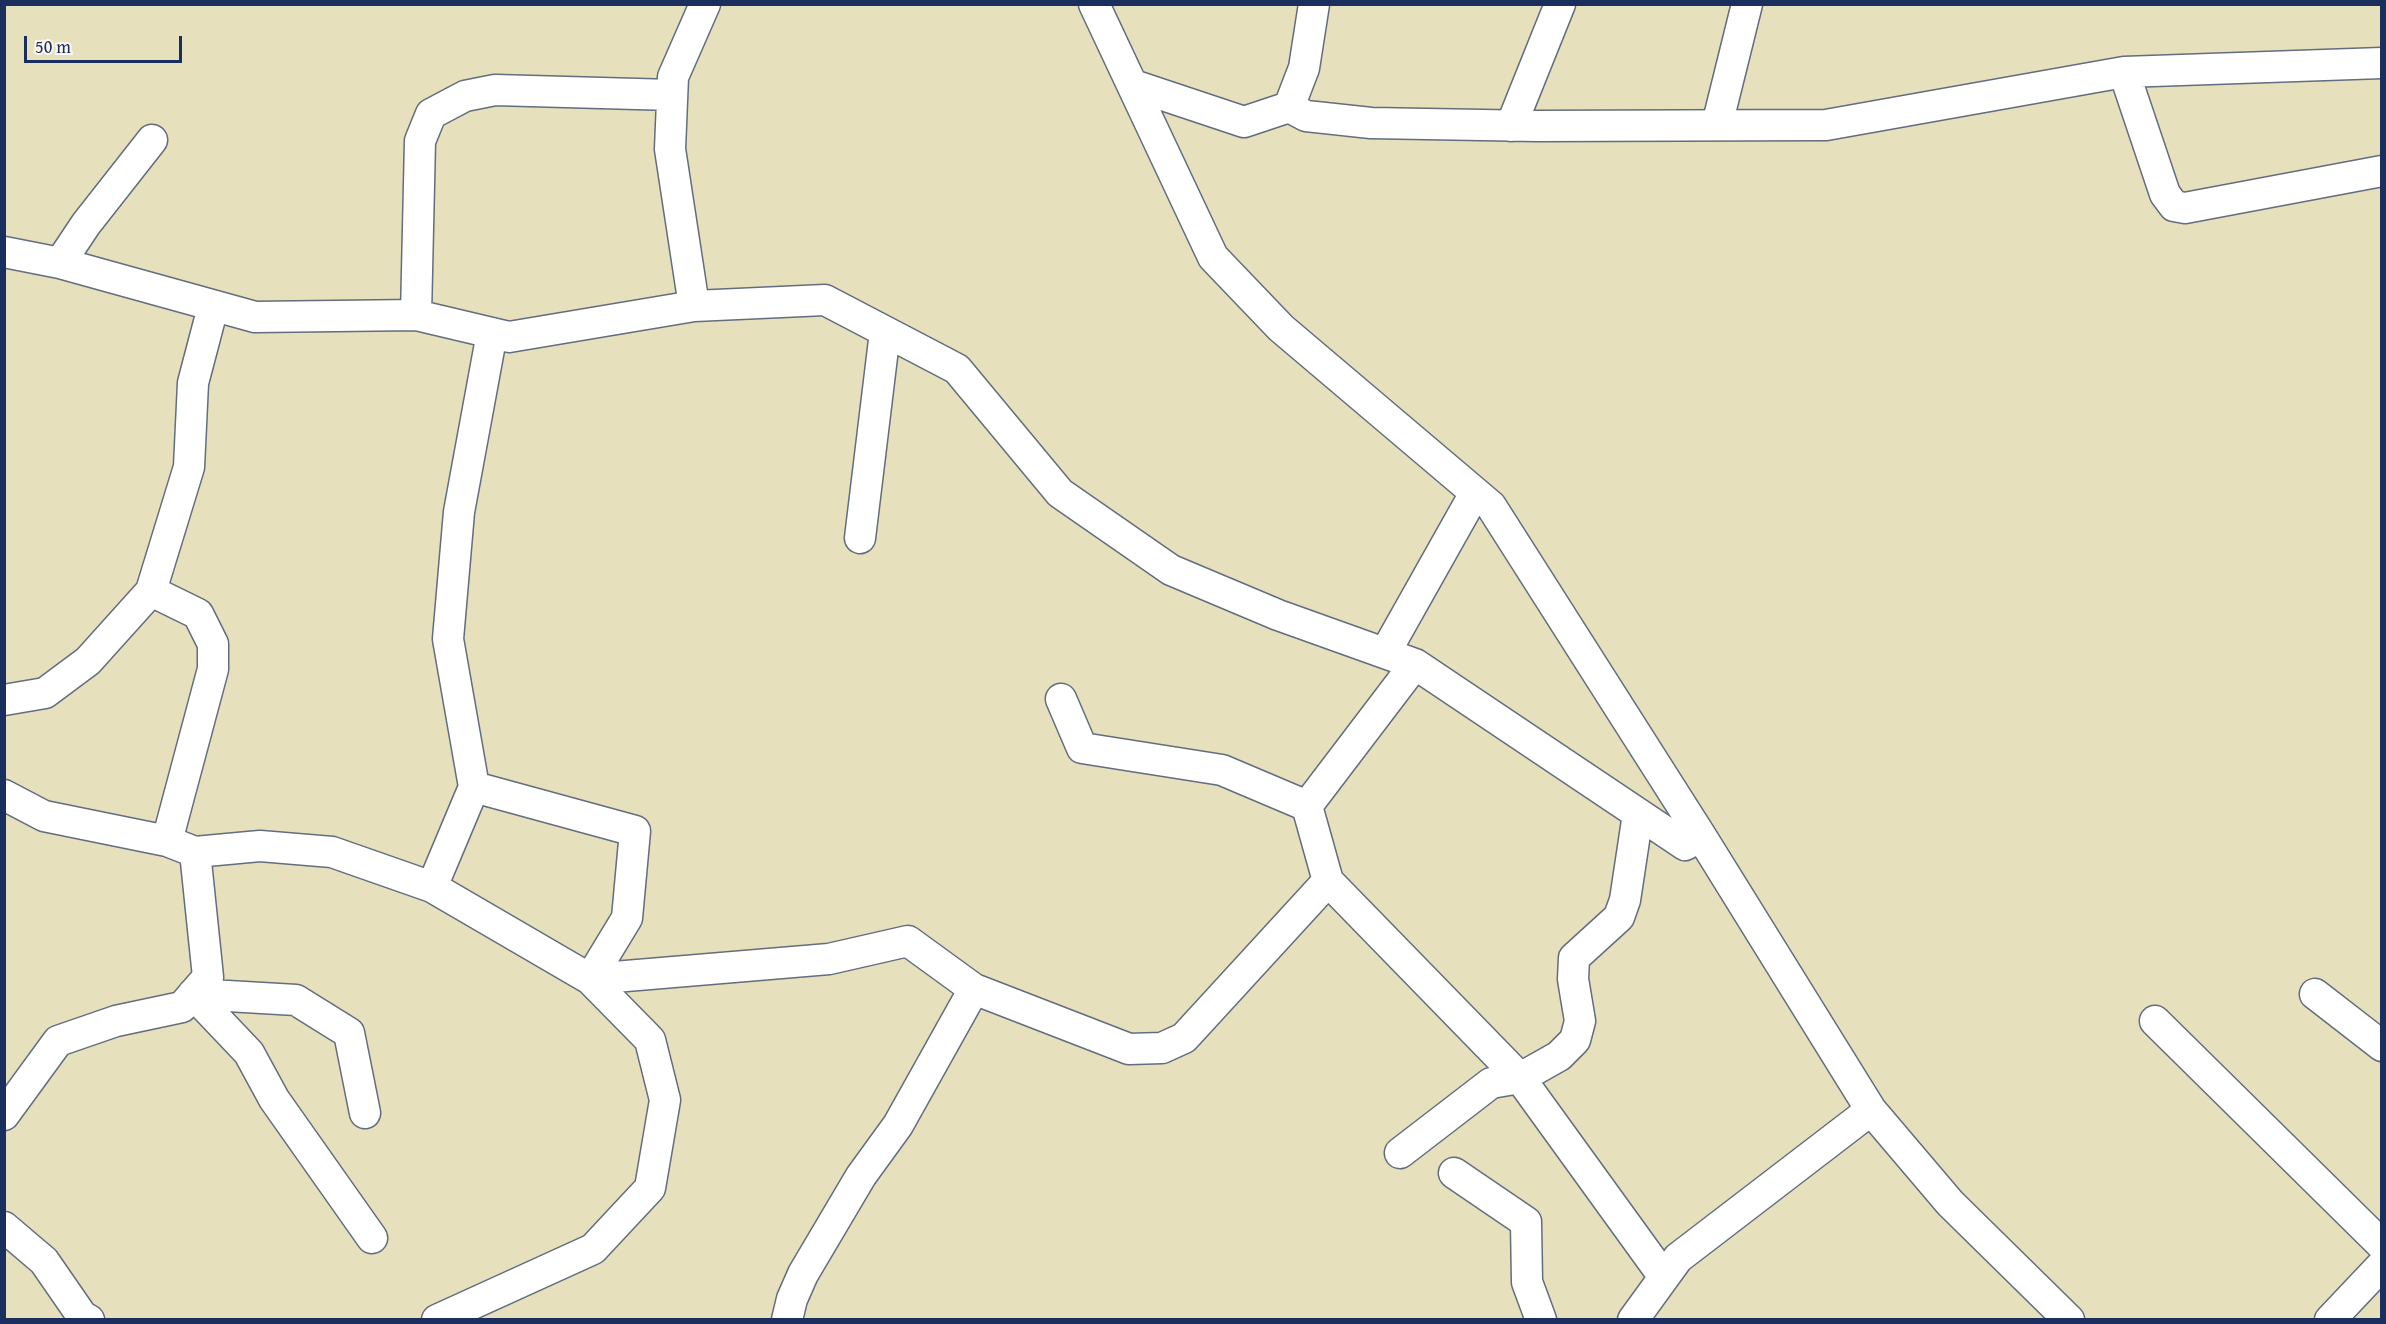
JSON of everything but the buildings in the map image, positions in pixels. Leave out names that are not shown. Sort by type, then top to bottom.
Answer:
[{"type":"street","points":[[694,306],[670,149],[673,77],[705,4]]},
{"type":"street","points":[[1094,4],[1213,257],[1281,328],[1491,506],[1701,836],[1871,1110],[1950,1203],[2069,1320]]},
{"type":"street","points":[[1289,107],[1304,68],[1314,4]]},
{"type":"street","points":[[1511,126],[1560,4]]},
{"type":"street","points":[[1717,125],[1747,4]]},
{"type":"street","points":[[1134,85],[1244,122],[1289,107],[1306,116],[1371,123],[1511,126],[1826,125],[2124,72],[2382,63]]},
{"type":"street","points":[[2124,72],[2166,194],[2174,206],[2185,208],[2382,171]]},
{"type":"street","points":[[416,315],[420,141],[431,114],[465,96],[495,90],[672,95]]},
{"type":"street","points":[[60,263],[86,224],[152,140]]},
{"type":"street","points":[[4,252],[60,263],[255,318],[416,315],[509,337],[694,306],[825,300],[957,369],[1060,494],[1171,570],[1278,615],[1415,664],[1685,845],[1701,836]]},
{"type":"street","points":[[4,700],[45,693],[88,661],[151,591],[189,467],[194,383],[213,306]]},
{"type":"street","points":[[860,538],[885,332]]},
{"type":"street","points":[[432,887],[474,787],[448,639],[459,512],[492,333]]},
{"type":"street","points":[[1385,653],[1475,493]]},
{"type":"street","points":[[151,591],[198,614],[213,644],[213,669],[167,841]]},
{"type":"street","points":[[1307,806],[1415,664]]},
{"type":"street","points":[[1061,699],[1082,748],[1222,770],[1307,806]]},
{"type":"street","points":[[474,787],[634,831],[627,918],[590,979]]},
{"type":"street","points":[[4,795],[44,816],[167,841],[195,852],[260,846],[333,852],[432,887],[590,979],[650,1041],[665,1100],[650,1188],[593,1249],[437,1320]]},
{"type":"street","points":[[1307,806],[1328,881],[1520,1078],[1664,1277]]},
{"type":"street","points":[[1401,1154],[1491,1083],[1520,1078],[1559,1056],[1575,1040],[1580,1021],[1573,978],[1574,958],[1619,917],[1625,900],[1638,814]]},
{"type":"street","points":[[4,1114],[58,1041],[116,1021],[182,1007],[208,977],[195,852]]},
{"type":"street","points":[[590,979],[829,959],[908,941],[974,989],[1129,1049],[1162,1048],[1184,1038],[1328,881]]},
{"type":"street","points":[[787,1320],[792,1299],[803,1274],[861,1176],[898,1125],[974,989]]},
{"type":"street","points":[[194,994],[296,1000],[349,1033],[365,1113]]},
{"type":"street","points":[[194,994],[249,1053],[274,1099],[372,1238]]},
{"type":"street","points":[[2315,994],[2382,1046]]},
{"type":"street","points":[[2155,1021],[2382,1245]]},
{"type":"street","points":[[1633,1320],[1678,1258],[1871,1110]]},
{"type":"street","points":[[1454,1173],[1526,1222],[1527,1282],[1541,1320]]},
{"type":"street","points":[[4,1227],[44,1261],[82,1316],[89,1320]]},
{"type":"street","points":[[2330,1320],[2382,1265]]}]
